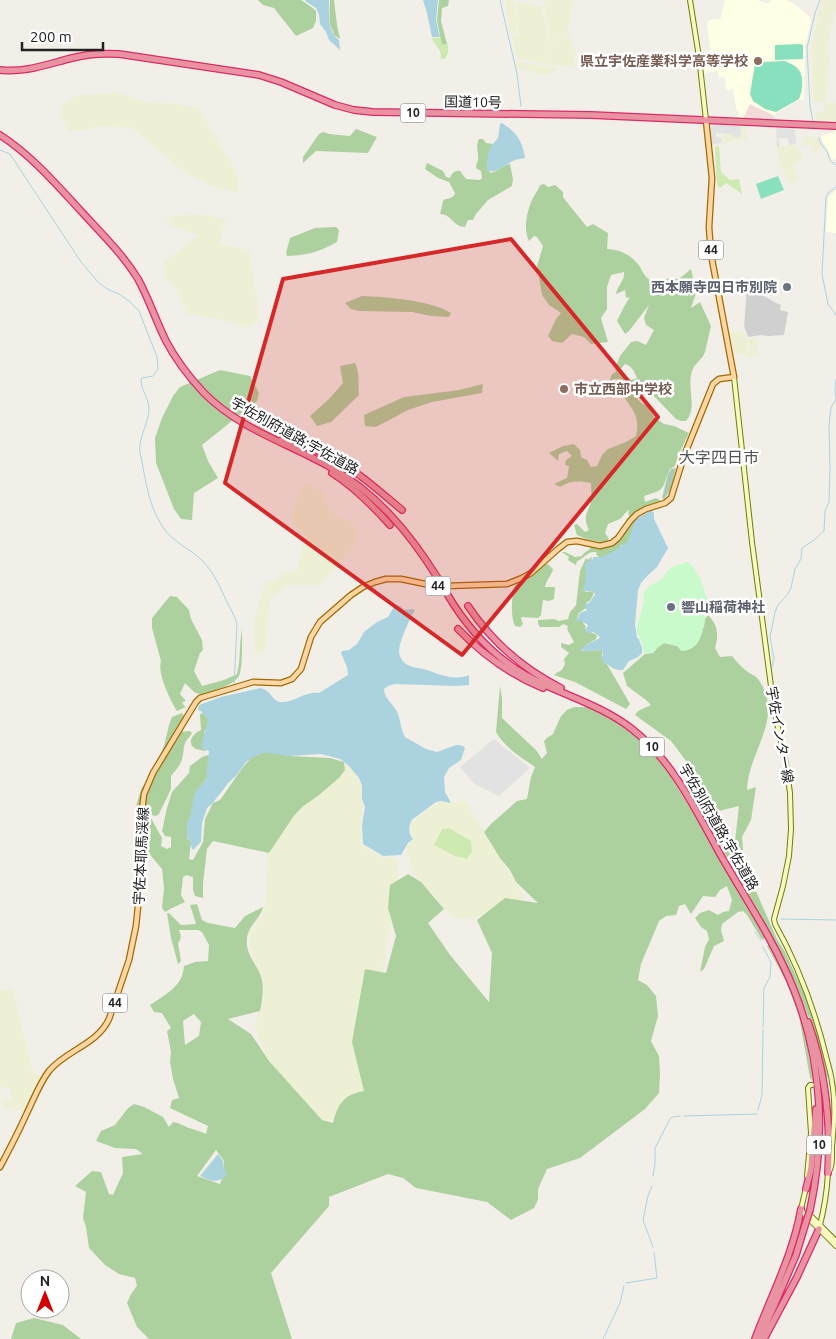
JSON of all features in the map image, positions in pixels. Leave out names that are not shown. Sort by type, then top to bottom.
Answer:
[{"type":"highway","name":"国道10号","points":[[0,70],[25,70],[85,56],[119,54],[259,75],[281,82],[335,105],[365,112],[591,115],[836,126]]},
{"type":"highway","name":"宇佐別府道路;宇佐道路","points":[[0,135],[30,158],[122,255],[138,280],[166,340],[198,387],[238,421],[331,467],[359,487],[384,508],[408,534],[471,629],[486,645],[505,661],[531,678],[595,705],[614,716],[654,749],[672,770],[686,792],[786,972],[797,999],[810,1041],[817,1079],[820,1118],[819,1145],[815,1185],[810,1210],[792,1264],[759,1338]]},
{"type":"highway","points":[[238,421],[274,437],[322,453],[336,460],[356,473],[402,510]]},
{"type":"highway","points":[[304,453],[337,476],[390,525]]},
{"type":"highway","points":[[468,606],[480,624],[518,662],[540,677],[595,705]]},
{"type":"highway","points":[[458,630],[490,659],[523,680],[550,691],[595,705]]},
{"type":"highway","points":[[786,972],[805,1012],[812,1032],[821,1071],[828,1116],[828,1173]]},
{"type":"highway","points":[[806,1189],[811,1169],[816,1108],[815,1086],[817,1079]]},
{"type":"highway","points":[[759,1338],[784,1269],[802,1209]]},
{"type":"highway","points":[[759,1338],[797,1277],[819,1227]]},
{"type":"main road","points":[[690,0],[698,48],[706,120]]},
{"type":"main road","name":"44","points":[[706,120],[712,178],[709,226],[711,252],[734,377]]},
{"type":"main road","name":"宇佐インター線","points":[[734,377],[752,542],[774,709],[790,793],[791,829],[789,856],[774,919],[808,994],[832,1082],[834,1121],[830,1170],[828,1173],[827,1195],[819,1227]]},
{"type":"main road","name":"宇佐本耶馬渓線","points":[[0,1167],[36,1093],[49,1072],[58,1063],[98,1035],[109,1019],[129,960],[136,926],[141,877],[141,818],[146,788],[152,773],[196,702],[200,698],[253,682],[281,682],[292,679],[301,668],[310,640],[320,622],[351,595],[371,583],[395,579],[439,586],[507,584],[530,575],[558,548],[569,541],[600,546],[612,543],[635,516],[643,510],[669,500],[684,456],[713,384],[719,379],[734,377]]},
{"type":"main road","points":[[826,1083],[832,1082]]},
{"type":"main road","points":[[812,1085],[808,1088],[811,1133],[806,1189],[802,1209],[805,1216],[836,1241]]},
{"type":"main road","points":[[819,1227],[836,1246]]},
{"type":"highlighted area","points":[[511,239],[658,417],[462,655],[225,483],[283,279]]},
{"type":"shaded area","points":[[505,0],[514,0],[517,15],[516,34],[510,32]]},
{"type":"shaded area","points":[[543,0],[575,0],[574,3],[570,2],[573,3],[568,35],[556,40],[569,36],[576,52],[573,68],[552,65],[550,58],[551,65],[518,58],[515,55],[511,34],[518,35],[516,2],[543,6],[543,14],[547,26],[547,34],[549,41],[548,25]]},
{"type":"shaded area","name":"県立宇佐産業科学高等学校","points":[[725,0],[757,0],[769,3],[771,0],[786,0],[796,5],[811,18],[805,46],[804,100],[799,100],[773,115],[750,104],[743,119],[737,119],[739,114],[736,108],[733,89],[726,90],[725,77],[719,78],[718,71],[704,73],[703,67],[712,63],[707,23],[709,20],[720,19]]},
{"type":"shaded area","points":[[823,0],[836,0],[836,9],[827,53],[830,54],[826,101],[813,103],[811,47]]},
{"type":"shaded area","points":[[514,60],[559,68],[555,72],[537,73],[516,68]]},
{"type":"shaded area","points":[[118,93],[146,102],[198,108],[232,164],[239,180],[239,193],[210,186],[185,172],[132,128],[101,126],[69,131],[59,115],[62,105],[77,95]]},
{"type":"shaded area","points":[[824,102],[836,103],[836,123],[817,123],[814,112],[824,111]]},
{"type":"shaded area","points":[[750,104],[773,115],[774,121],[743,119]]},
{"type":"shaded area","points":[[716,125],[741,126],[740,137],[733,137],[733,134],[716,133],[716,137],[721,138],[721,143],[711,145],[710,130]]},
{"type":"shaded area","points":[[741,126],[746,126],[747,139],[721,143],[722,134],[733,134],[740,137]]},
{"type":"shaded area","points":[[776,127],[794,128],[797,143],[789,145],[788,138],[779,138],[779,147],[777,147]]},
{"type":"shaded area","points":[[834,130],[836,130],[836,158],[833,160],[821,136],[830,133],[834,134]]},
{"type":"shaded area","points":[[817,136],[822,147],[816,149],[817,153],[813,152],[811,145],[801,146],[804,137]]},
{"type":"shaded area","points":[[795,144],[801,153],[802,161],[793,164],[799,180],[789,184],[779,163],[777,147]]},
{"type":"shaded area","points":[[836,190],[836,233],[826,232],[828,198]]},
{"type":"shaded area","points":[[198,214],[226,219],[221,242],[225,245],[249,250],[259,321],[246,328],[223,320],[188,314],[177,292],[165,275],[164,262],[199,235],[173,226],[165,217]]},
{"type":"shaded area","points":[[747,288],[781,305],[780,310],[788,312],[784,335],[748,337],[744,326]]},
{"type":"shaded area","points":[[729,331],[744,332],[748,342],[745,355],[734,353]]},
{"type":"shaded area","points":[[755,337],[758,339],[757,354],[753,354],[751,359],[746,358],[750,344],[749,339]]},
{"type":"shaded area","points":[[676,468],[671,488],[664,499],[662,498],[668,474],[671,469]]},
{"type":"shaded area","points":[[305,482],[324,493],[328,506],[336,517],[350,521],[358,530],[356,543],[321,585],[288,585],[270,599],[265,651],[255,654],[254,622],[264,585],[296,570],[306,536],[291,522],[296,501]]},
{"type":"shaded area","points":[[494,739],[530,768],[499,796],[473,783],[460,767]]},
{"type":"shaded area","points":[[347,764],[354,771],[361,787],[363,806],[361,845],[383,857],[397,859],[398,875],[364,1093],[332,1119],[318,1125],[275,1079],[254,1025],[264,999],[263,979],[254,961],[249,944],[251,929],[263,915],[265,907],[268,851],[297,809]]},
{"type":"shaded area","points":[[465,800],[525,898],[519,906],[467,919],[452,917],[412,871],[406,848],[413,840],[410,827],[412,822],[440,802]]},
{"type":"shaded area","points":[[13,988],[32,1070],[42,1077],[25,1111],[3,1108],[2,1099],[12,1099],[10,1088],[3,1089],[4,1086],[0,1086],[0,991]]},
{"type":"green space","points":[[258,0],[301,0],[316,11],[316,21],[313,28],[296,36],[274,8],[263,5]]},
{"type":"green space","points":[[330,0],[334,0],[340,39],[334,35],[330,24]]},
{"type":"green space","points":[[439,0],[449,0],[448,6],[442,8],[441,21],[447,44],[442,45],[437,20]]},
{"type":"green space","points":[[431,38],[441,38],[442,45],[448,44],[448,53],[445,59],[441,59],[440,51]]},
{"type":"green space","points":[[775,45],[803,45],[803,59],[775,60]]},
{"type":"green space","points":[[785,61],[795,66],[801,74],[802,87],[799,99],[776,112],[765,109],[753,101],[750,94],[755,64]]},
{"type":"green space","points":[[356,129],[377,137],[368,153],[316,151],[303,163],[303,157],[319,134],[323,132],[350,136]]},
{"type":"green space","points":[[479,139],[493,144],[487,163],[487,170],[491,173],[510,164],[513,179],[512,186],[488,200],[473,220],[468,220],[465,227],[458,225],[448,216],[440,214],[443,201],[452,197],[455,193],[449,182],[438,178],[425,169],[427,163],[443,171],[446,177],[450,178],[454,172],[460,171],[466,179],[480,180],[482,178],[481,171],[476,168]]},
{"type":"green space","points":[[719,146],[721,172],[730,180],[739,179],[742,194],[726,183],[720,188],[717,185],[715,147]]},
{"type":"green space","points":[[778,176],[784,190],[761,199],[756,184]]},
{"type":"green space","points":[[544,184],[548,187],[555,185],[563,192],[563,197],[587,227],[593,224],[608,233],[607,249],[619,251],[630,256],[651,280],[679,279],[691,269],[696,293],[691,308],[700,302],[711,326],[705,352],[692,371],[690,381],[692,405],[686,421],[676,419],[651,393],[636,397],[647,406],[655,418],[664,424],[674,426],[689,433],[675,466],[670,469],[663,487],[657,492],[644,496],[645,502],[656,498],[663,502],[638,510],[626,546],[621,545],[620,550],[602,558],[597,556],[596,552],[590,553],[577,561],[576,565],[568,560],[569,557],[562,552],[575,557],[582,556],[591,546],[610,546],[631,518],[628,514],[629,509],[620,519],[608,524],[605,533],[609,539],[605,543],[577,535],[574,525],[577,524],[585,532],[589,530],[586,516],[590,504],[591,483],[575,482],[560,487],[554,484],[567,478],[569,466],[565,465],[566,460],[572,456],[567,451],[559,454],[558,461],[549,453],[563,446],[574,444],[580,450],[581,457],[587,460],[591,467],[597,466],[602,455],[608,449],[636,436],[637,419],[624,397],[629,394],[628,381],[637,378],[635,373],[631,367],[625,364],[620,370],[624,375],[624,391],[622,394],[619,379],[613,379],[609,382],[612,374],[616,372],[615,369],[620,356],[631,342],[637,341],[646,345],[654,330],[646,325],[644,318],[649,305],[625,334],[617,321],[630,297],[626,298],[625,290],[616,294],[624,272],[611,275],[607,287],[607,309],[601,318],[608,342],[591,344],[584,337],[572,334],[562,343],[552,341],[548,336],[561,313],[549,305],[542,295],[537,266],[543,246],[537,237],[534,236],[529,241],[526,231],[527,215],[532,200],[540,185]]},
{"type":"green space","points":[[336,227],[339,230],[337,242],[314,252],[287,256],[290,238],[315,228]]},
{"type":"green space","points":[[362,296],[396,298],[420,302],[451,313],[449,317],[412,312],[358,311],[351,309],[345,303]]},
{"type":"green space","points":[[355,363],[358,374],[359,395],[331,422],[317,426],[310,416],[343,383],[340,366]]},
{"type":"green space","points":[[220,370],[250,376],[259,393],[257,401],[202,445],[208,461],[218,478],[194,493],[192,520],[181,519],[174,509],[156,463],[155,438],[162,418],[173,396],[180,387]]},
{"type":"green space","points":[[483,384],[482,393],[432,402],[408,410],[376,427],[365,426],[364,415],[404,397],[459,390]]},
{"type":"green space","points":[[591,557],[586,566],[588,576],[585,592],[594,591],[592,598],[586,603],[586,608],[579,613],[577,619],[582,621],[586,630],[597,635],[596,639],[586,645],[581,651],[602,650],[601,658],[604,659],[630,704],[626,709],[575,682],[554,675],[562,670],[565,664],[564,659],[569,653],[561,647],[561,643],[569,645],[574,642],[567,629],[568,626],[563,624],[559,627],[540,627],[538,624],[538,620],[554,619],[559,621],[568,619],[570,612],[576,605],[580,571],[586,558],[588,560]]},
{"type":"green space","points":[[688,562],[699,576],[708,601],[701,637],[694,647],[689,650],[682,651],[677,646],[664,643],[653,653],[644,653],[642,642],[637,633],[644,601],[643,594],[648,587],[662,579],[669,569]]},
{"type":"green space","points":[[548,564],[553,569],[545,587],[555,587],[554,599],[549,601],[543,600],[541,615],[538,618],[522,617],[523,624],[520,627],[515,626],[512,612],[514,587],[517,583]]},
{"type":"green space","points":[[170,596],[177,597],[189,610],[191,619],[202,640],[203,650],[200,653],[194,671],[202,686],[237,674],[242,629],[242,660],[239,676],[236,680],[227,686],[201,695],[194,692],[185,683],[180,694],[186,701],[182,702],[186,707],[177,711],[162,679],[161,661],[152,628],[152,618]]},
{"type":"green space","points":[[708,615],[716,626],[717,639],[715,648],[720,657],[732,656],[744,669],[757,678],[766,693],[767,721],[753,762],[747,790],[756,787],[751,820],[742,837],[744,861],[735,841],[739,806],[715,812],[696,774],[671,741],[635,715],[638,711],[651,705],[627,686],[623,673],[645,654],[653,653],[664,643],[677,646],[682,651],[704,627],[705,619]]},
{"type":"green space","points":[[500,686],[502,718],[536,750],[542,759],[547,753],[544,741],[553,734],[561,716],[567,710],[574,707],[591,707],[612,719],[640,740],[664,765],[758,924],[765,937],[764,940],[747,915],[743,911],[738,912],[722,924],[721,930],[724,941],[714,946],[704,969],[700,972],[705,947],[709,939],[707,931],[701,927],[695,918],[700,913],[709,910],[718,915],[729,911],[732,900],[727,886],[720,890],[715,897],[703,896],[691,914],[685,904],[679,906],[676,915],[666,916],[659,921],[641,964],[638,980],[647,985],[656,996],[658,1016],[651,1041],[659,1056],[659,1093],[645,1109],[580,1158],[547,1169],[538,1189],[538,1200],[534,1208],[511,1220],[487,1202],[416,1188],[403,1178],[388,1174],[329,1197],[329,1206],[271,1273],[292,1339],[149,1339],[137,1327],[127,1303],[137,1286],[135,1278],[119,1274],[105,1265],[89,1248],[83,1218],[86,1192],[75,1186],[92,1171],[101,1172],[109,1194],[113,1195],[123,1173],[122,1157],[143,1154],[136,1149],[115,1148],[96,1141],[101,1131],[115,1125],[128,1108],[134,1104],[163,1117],[169,1127],[175,1122],[206,1134],[208,1126],[170,1108],[172,1100],[179,1098],[170,1062],[171,1052],[167,1031],[171,1028],[162,1013],[154,1012],[150,1005],[167,994],[177,984],[183,973],[184,966],[195,962],[208,961],[209,945],[202,932],[198,930],[179,930],[181,937],[178,943],[181,961],[178,964],[167,913],[181,925],[196,924],[190,905],[197,904],[202,920],[208,923],[235,928],[245,916],[263,907],[250,928],[247,938],[249,954],[262,980],[263,992],[260,1011],[228,1019],[251,1034],[269,1061],[322,1120],[333,1123],[342,1101],[351,1095],[364,1091],[352,1042],[365,969],[386,973],[396,936],[388,908],[390,885],[408,874],[421,882],[444,909],[428,923],[450,955],[489,1002],[492,953],[477,920],[505,898],[538,903],[516,882],[484,832],[517,801],[527,799],[535,767],[519,756],[496,732]],"holes":[[[194,1014],[201,1022],[199,1036],[185,1045],[183,1021]],[[216,1150],[224,1161],[223,1176],[220,1184],[197,1176]]]},
{"type":"green space","points":[[182,713],[184,716],[156,765],[164,746],[172,717]]},
{"type":"green space","points":[[201,713],[210,717],[210,724],[204,732],[208,742],[208,748],[205,751],[196,749],[191,744],[193,736],[201,730]]},
{"type":"green space","points":[[190,731],[192,733],[185,743],[181,762],[171,776],[171,789],[159,814],[156,816],[151,815],[162,838],[161,846],[167,849],[171,847],[171,837],[165,836],[162,831],[172,792],[189,773],[190,766],[208,755],[211,759],[207,778],[195,795],[192,814],[188,822],[187,838],[191,842],[189,859],[193,860],[203,842],[205,819],[213,803],[220,800],[252,757],[262,753],[276,753],[289,756],[330,758],[344,762],[345,770],[339,778],[302,807],[269,853],[213,841],[207,849],[203,898],[195,896],[193,877],[186,875],[183,877],[181,895],[185,902],[165,912],[162,908],[164,888],[162,869],[146,847],[142,821],[136,806],[142,787],[150,781],[179,732]]},
{"type":"green space","points":[[712,824],[735,852],[755,889],[804,993],[818,1035],[828,1076],[826,1079],[811,1023],[796,986],[757,910],[711,829]]},
{"type":"green space","points":[[449,828],[471,841],[472,852],[467,859],[455,856],[434,845],[442,829]]},
{"type":"green space","points":[[769,944],[788,981],[797,1004],[805,1032],[813,1081],[810,1078],[799,1016],[786,981],[767,946]]},
{"type":"green space","points":[[38,1319],[63,1325],[81,1339],[11,1339],[16,1323]]},
{"type":"water","points":[[306,0],[329,0],[332,32],[339,40],[340,50],[329,40],[320,24],[316,8]]},
{"type":"water","points":[[423,0],[438,0],[436,20],[440,37],[432,37]]},
{"type":"water","points":[[502,123],[512,130],[518,138],[525,158],[514,160],[498,170],[487,171],[489,151],[498,138],[500,124]]},
{"type":"water","points":[[651,510],[654,513],[654,519],[668,548],[657,567],[641,583],[638,590],[635,624],[642,653],[629,661],[623,670],[616,669],[608,664],[604,664],[600,658],[603,655],[602,651],[581,650],[582,647],[600,638],[593,632],[585,632],[588,625],[581,621],[574,621],[580,613],[587,610],[585,604],[589,603],[595,594],[593,591],[583,591],[586,578],[585,564],[593,559],[593,557],[602,557],[626,543],[629,540],[635,520]]},
{"type":"water","points":[[395,605],[405,610],[415,610],[401,641],[399,652],[404,663],[448,677],[469,675],[469,685],[395,684],[384,689],[387,698],[398,713],[405,737],[426,749],[437,752],[456,745],[465,748],[461,760],[449,768],[444,777],[445,792],[451,803],[436,802],[413,819],[409,829],[413,839],[408,843],[401,855],[383,856],[363,844],[362,825],[365,807],[362,799],[362,786],[359,778],[348,765],[340,759],[321,754],[288,756],[263,753],[246,762],[207,808],[202,823],[201,842],[193,850],[191,842],[187,837],[187,821],[190,818],[196,791],[206,780],[209,751],[201,748],[208,720],[198,710],[199,705],[221,697],[260,688],[267,691],[279,702],[288,702],[309,694],[319,693],[348,675],[342,651],[349,650],[357,644],[364,632],[377,622],[388,617]]},
{"type":"water","points":[[218,1154],[223,1161],[227,1175],[217,1181],[200,1176]]},
{"type":"waterway","points":[[500,0],[517,74],[521,106]]},
{"type":"waterway","points":[[813,122],[810,106],[807,48],[820,0]]},
{"type":"waterway","points":[[819,138],[830,160],[836,165]]},
{"type":"waterway","points":[[0,150],[10,154],[81,262],[98,282],[107,289],[119,294],[139,311],[157,357],[158,369],[153,376],[142,378],[141,380],[149,409],[140,450],[149,494],[155,512],[164,529],[171,537],[206,565],[234,615],[237,624],[234,686]]},
{"type":"waterway","points":[[836,187],[826,197],[822,274],[828,304],[836,315]]},
{"type":"waterway","points":[[772,667],[774,659],[770,637],[775,612],[791,588],[795,569],[801,559],[802,548],[824,531],[825,511],[829,502],[829,425],[831,408],[836,399],[836,379]]},
{"type":"waterway","points":[[781,919],[836,920]]},
{"type":"waterway","points":[[755,932],[761,940]]},
{"type":"waterway","points":[[763,947],[771,962],[770,977],[764,988],[763,1027]]},
{"type":"waterway","points":[[758,1110],[762,1095],[763,1030]]},
{"type":"waterway","points":[[684,1116],[757,1114]]},
{"type":"waterway","points":[[653,1176],[655,1148],[670,1119],[680,1116]]},
{"type":"waterway","points":[[652,1186],[643,1220],[653,1247]]},
{"type":"waterway","points":[[626,1283],[657,1278],[654,1252]]},
{"type":"waterway","points":[[603,1339],[620,1303],[624,1286]]},
{"type":"place","name":"県立宇佐産業科学高等学校","points":[[758,61]]},
{"type":"place","name":"西本願寺四日市別院","points":[[787,287]]},
{"type":"place","name":"市立西部中学校","points":[[564,389]]},
{"type":"place","name":"響山稲荷神社","points":[[671,607]]},
{"type":"district","name":"大字四日市","points":[[719,457]]}]
